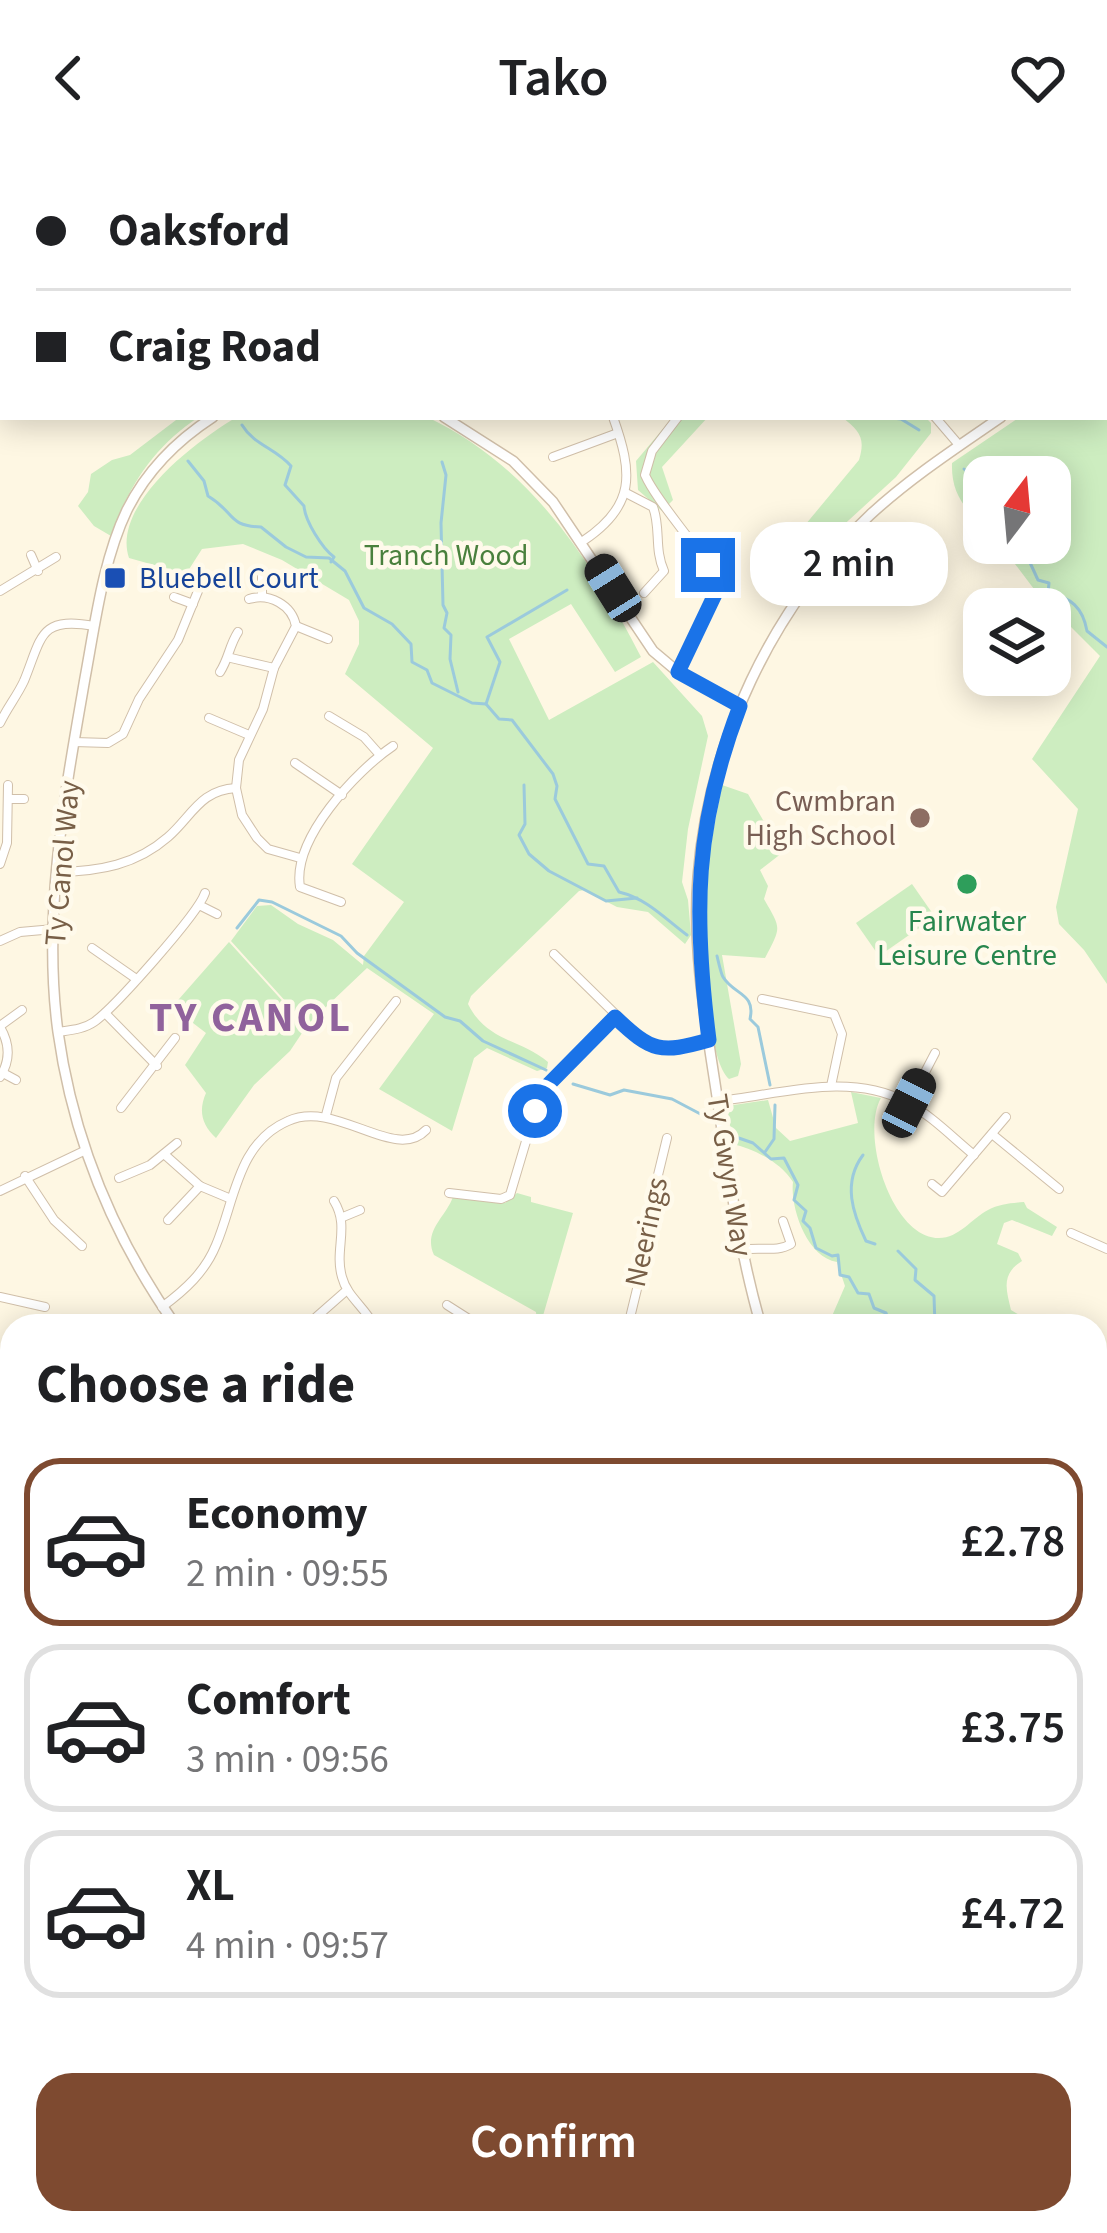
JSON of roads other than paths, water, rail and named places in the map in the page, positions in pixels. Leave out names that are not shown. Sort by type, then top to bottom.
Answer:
[{"type":"street","name":"Ty Canol Way","points":[[168,1314],[110,1212],[86,1150],[58,1032],[54,929],[74,742],[94,626],[124,516],[145,478],[208,420]]},
{"type":"street","points":[[449,420],[513,461],[554,502],[638,631],[678,672],[740,706]]},
{"type":"street","points":[[583,541],[610,522],[626,493],[626,465],[614,420]]},
{"type":"street","points":[[675,420],[652,451],[645,475],[683,536],[716,577],[718,588],[678,672]]},
{"type":"street","points":[[938,420],[959,445]]},
{"type":"street","name":"Ty Gwyn Way","points":[[758,1314],[741,1250],[698,948],[698,876],[714,780],[740,706],[795,603],[828,559],[879,507],[996,420]]},
{"type":"street","points":[[553,457],[618,433]]},
{"type":"street","points":[[626,493],[653,507],[657,517],[656,552],[664,571],[644,593]]},
{"type":"street","points":[[31,555],[38,571]]},
{"type":"street","points":[[0,591],[56,557]]},
{"type":"street","points":[[262,576],[262,596]]},
{"type":"street","points":[[74,742],[107,743],[123,734],[178,640],[198,591]]},
{"type":"street","points":[[173,596],[193,604]]},
{"type":"street","points":[[249,599],[276,600],[290,611],[296,626],[328,639]]},
{"type":"street","points":[[0,723],[3,706],[26,677],[44,632],[61,622],[94,626]]},
{"type":"street","points":[[296,626],[274,668],[270,689],[239,760],[236,788],[242,815],[257,838],[268,849],[300,858]]},
{"type":"street","points":[[220,672],[231,658],[238,632]]},
{"type":"street","points":[[231,658],[274,668]]},
{"type":"street","points":[[329,716],[364,737],[380,755]]},
{"type":"street","points":[[208,718],[249,735]]},
{"type":"street","points":[[341,902],[300,886],[300,858],[342,794],[393,746]]},
{"type":"street","points":[[295,764],[342,794]]},
{"type":"street","points":[[0,863],[7,843],[8,785]]},
{"type":"street","points":[[58,872],[90,871],[140,856],[171,834],[210,793],[236,788]]},
{"type":"street","points":[[8,799],[24,799]]},
{"type":"street","points":[[58,1032],[87,1026],[105,1013],[200,906],[205,893]]},
{"type":"street","points":[[200,906],[217,914]]},
{"type":"street","points":[[0,923],[4,939],[54,929]]},
{"type":"street","points":[[92,948],[135,978]]},
{"type":"street","points":[[554,954],[640,1041],[674,1050],[709,1040]]},
{"type":"street","points":[[326,1116],[336,1078],[396,1001]]},
{"type":"street","points":[[767,1003],[834,1015],[842,1034],[831,1087]]},
{"type":"street","points":[[16,1080],[2,1075],[8,1050],[0,1026],[22,1010]]},
{"type":"street","points":[[105,1013],[157,1066]]},
{"type":"street","points":[[449,1193],[501,1199],[510,1195],[545,1088],[615,1017]]},
{"type":"street","points":[[121,1108],[176,1038]]},
{"type":"street","points":[[909,1103],[932,1058],[940,1068]]},
{"type":"street","points":[[718,1101],[831,1087],[871,1089],[909,1103],[974,1155]]},
{"type":"street","points":[[162,1306],[203,1269],[218,1243],[246,1159],[285,1121],[313,1113],[401,1142],[417,1139],[426,1130]]},
{"type":"street","points":[[932,1184],[942,1192],[1006,1117]]},
{"type":"street","points":[[992,1134],[1047,1186],[1059,1189]]},
{"type":"street","name":"Neerings","points":[[631,1314],[661,1190],[658,1175],[668,1138]]},
{"type":"street","points":[[118,1178],[150,1165],[177,1143]]},
{"type":"street","points":[[0,1191],[86,1150]]},
{"type":"street","points":[[164,1154],[200,1186],[231,1199]]},
{"type":"street","points":[[25,1176],[54,1220],[82,1246]]},
{"type":"street","points":[[168,1220],[200,1186]]},
{"type":"street","points":[[334,1201],[343,1217],[340,1267],[346,1290],[365,1314]]},
{"type":"street","points":[[343,1217],[360,1210]]},
{"type":"street","points":[[741,1250],[781,1250],[791,1244],[783,1221]]},
{"type":"street","points":[[1071,1233],[1107,1249]]},
{"type":"street","points":[[319,1314],[346,1290]]},
{"type":"street","points":[[0,1297],[45,1307]]},
{"type":"street","points":[[447,1305],[461,1314]]},
{"type":"waterway","points":[[903,420],[919,430]]},
{"type":"waterway","points":[[242,425],[291,466],[285,485],[304,506],[315,534],[334,557],[331,562]]},
{"type":"waterway","points":[[188,461],[204,481],[208,496],[237,521],[261,527],[306,557],[329,558],[345,571],[364,608],[392,624],[411,644],[412,662],[427,670],[432,683],[472,703],[486,704],[499,719],[512,720],[553,774],[555,799],[588,864],[604,866],[619,892],[647,904],[687,935]]},
{"type":"waterway","points":[[442,462],[446,475],[441,523],[444,628],[451,635],[450,659],[458,692]]},
{"type":"waterway","points":[[1031,564],[1038,580],[1049,583],[1048,593],[1075,605],[1087,631],[1107,647]]},
{"type":"waterway","points":[[486,704],[500,662],[487,637],[567,590]]},
{"type":"waterway","points":[[524,785],[525,824],[519,835],[529,854],[549,871],[606,901],[637,898]]},
{"type":"waterway","points":[[237,928],[259,900],[272,902],[341,936],[357,953],[483,1041],[546,1070]]},
{"type":"waterway","points":[[717,956],[723,977],[750,1004],[770,1085]]},
{"type":"waterway","points":[[573,1084],[610,1095],[624,1090],[672,1099],[708,1118]]},
{"type":"waterway","points":[[765,1152],[774,1139],[775,1105]]},
{"type":"waterway","points":[[733,1136],[753,1143],[771,1159],[784,1158],[798,1185],[794,1200],[806,1211],[803,1221],[816,1248],[838,1255],[840,1275],[849,1277],[858,1293],[869,1294],[874,1308],[886,1314]]},
{"type":"waterway","points":[[863,1155],[853,1176],[852,1198],[866,1241],[875,1244]]},
{"type":"waterway","points":[[898,1251],[916,1269],[915,1280],[934,1296],[935,1314]]},
{"type":"place","name":"Bluebell Court","points":[[115,578]]},
{"type":"place","name":"Cwmbran High School","points":[[920,818]]},
{"type":"place","name":"Fairwater Leisure Centre","points":[[967,884]]},
{"type":"district","name":"TY CANOL","points":[[251,1016]]},
{"type":"park label","name":"Tranch Wood","points":[[446,555]]}]
